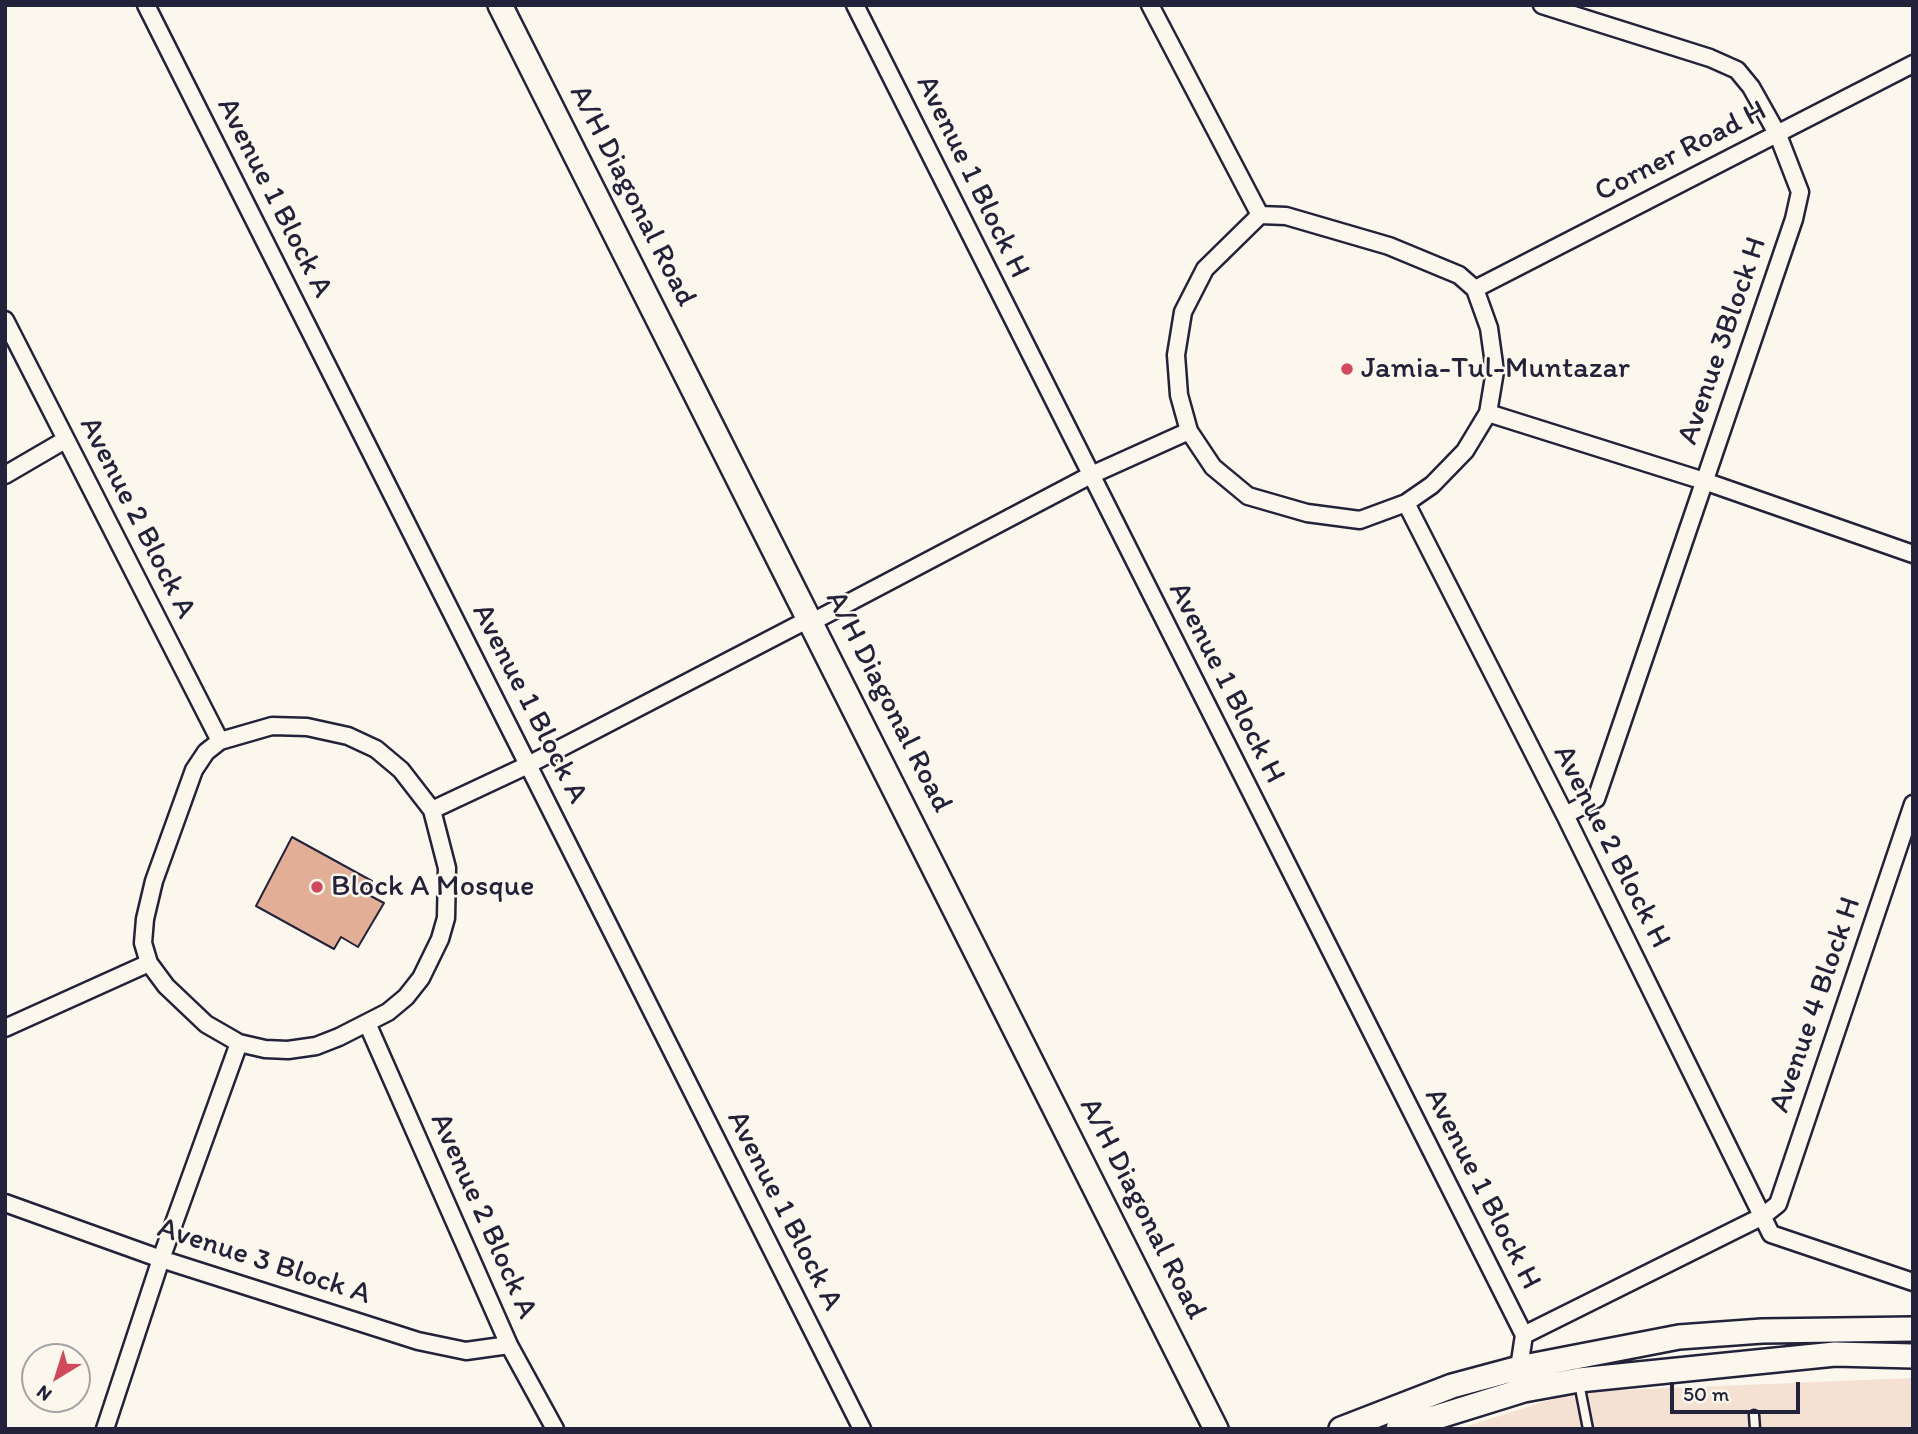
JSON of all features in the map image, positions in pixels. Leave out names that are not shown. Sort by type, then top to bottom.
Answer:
[{"type":"street","name":"Avenue 1 Block A","points":[[146,5],[862,1429]]},
{"type":"street","name":"A/H Diagonal Road","points":[[500,5],[812,620],[1216,1429]]},
{"type":"street","name":"Avenue 1 Block H","points":[[855,5],[1089,476],[1524,1335],[1521,1379]]},
{"type":"street","points":[[1150,5],[1260,215]]},
{"type":"street","name":"Avenue 3Block H","points":[[1542,5],[1710,58],[1737,70],[1751,87],[1778,135],[1800,192],[1794,219],[1596,799],[1565,815]]},
{"type":"street","name":"Corner Road H","points":[[1475,289],[1913,64]]},
{"type":"street","points":[[1260,215],[1286,216],[1389,246],[1459,275],[1475,289],[1489,328],[1495,371],[1488,413],[1465,451],[1432,485],[1406,503],[1360,520],[1307,513],[1248,496],[1213,467],[1189,431],[1179,395],[1177,355],[1184,312],[1205,269],[1260,215]]},
{"type":"street","name":"Avenue 2 Block A","points":[[5,320],[220,741]]},
{"type":"street","points":[[1488,413],[1704,481],[1913,554]]},
{"type":"street","points":[[432,810],[528,765],[1089,476],[1189,431]]},
{"type":"street","points":[[5,475],[65,440]]},
{"type":"street","name":"Avenue 2 Block H","points":[[1406,503],[1565,815],[1771,1234],[1913,1282]]},
{"type":"street","points":[[272,726],[307,727],[348,736],[376,750],[401,770],[432,810],[447,869],[446,918],[440,939],[421,978],[406,997],[388,1012],[316,1046],[288,1050],[265,1049],[239,1043],[206,1024],[184,1005],[149,963],[143,943],[154,881],[194,770],[206,752],[220,741],[272,726]]},
{"type":"street","name":"Avenue 4 Block H","points":[[1763,1216],[1773,1210],[1781,1198],[1913,804]]},
{"type":"street","points":[[5,1028],[149,963]]},
{"type":"street","name":"Avenue 2 Block A","points":[[367,1023],[509,1345],[555,1429]]},
{"type":"street","points":[[105,1429],[161,1259],[239,1043]]},
{"type":"street","name":"Avenue 3 Block A","points":[[5,1203],[161,1259],[418,1341],[466,1351],[509,1345]]},
{"type":"street","points":[[1524,1335],[1763,1216]]},
{"type":"street","points":[[1398,1429],[1521,1379],[1679,1337],[1762,1331],[1913,1329]]},
{"type":"street","points":[[1341,1429],[1452,1386],[1521,1379],[1578,1380],[1835,1354],[1913,1356]]},
{"type":"lane","points":[[1578,1380],[1588,1429]]},
{"type":"lane","points":[[1754,1415],[1755,1429]]},
{"type":"shaded area","points":[[1913,1378],[1913,1429],[1458,1429],[1575,1392]]},
{"type":"building","name":"Block A Mosque","points":[[292,837],[372,881],[365,893],[384,903],[358,947],[341,937],[334,949],[256,906]]},
{"type":"place","name":"Jamia-Tul-Muntazar","points":[[1347,369]]},
{"type":"place","name":"Block A Mosque","points":[[317,887]]}]
